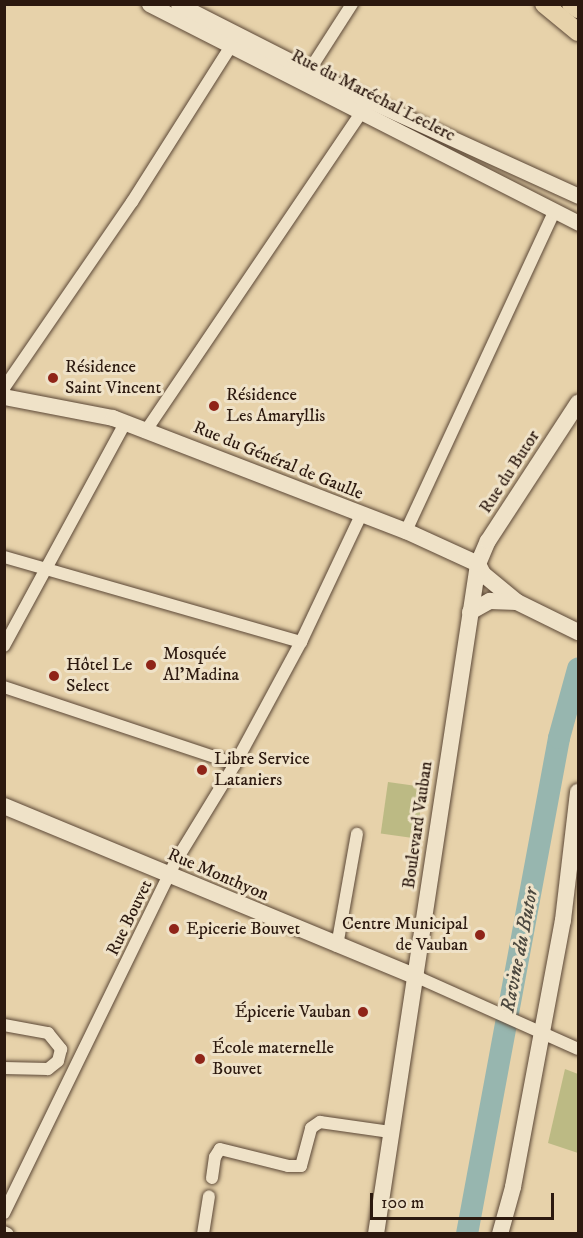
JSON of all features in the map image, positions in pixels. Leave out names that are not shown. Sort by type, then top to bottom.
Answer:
[{"type":"main road","points":[[544,4],[579,32]]},
{"type":"main road","points":[[572,4],[579,9]]},
{"type":"main road","name":"Rue du Général de Gaulle","points":[[4,397],[81,409],[125,423],[406,531],[478,564],[483,574],[518,602],[574,629]]},
{"type":"main road","name":"Rue du Butor","points":[[478,564],[488,541],[579,403]]},
{"type":"main road","name":"Boulevard Vauban","points":[[376,1233],[390,1132],[417,977],[478,564]]},
{"type":"main road","name":"Rue du Général de Gaulle","points":[[470,612],[490,601],[518,602]]},
{"type":"main road","points":[[500,1233],[513,1187],[535,1031],[563,920],[579,792]]},
{"type":"main road","name":"Rue Monthyon","points":[[4,806],[337,946],[417,977]]},
{"type":"street","name":"Rue du Maréchal Leclerc","points":[[149,4],[579,223]]},
{"type":"street","name":"Rue du Maréchal Leclerc","points":[[178,4],[309,71],[579,196]]},
{"type":"street","points":[[309,71],[352,4]]},
{"type":"street","points":[[4,388],[132,202],[231,46]]},
{"type":"street","points":[[146,432],[361,113]]},
{"type":"street","points":[[406,531],[554,212]]},
{"type":"street","points":[[4,646],[125,423]]},
{"type":"street","name":"Rue Bouvet","points":[[4,1213],[170,876],[235,764],[300,642],[361,515]]},
{"type":"street","points":[[4,557],[300,642]]},
{"type":"street","points":[[4,687],[235,764]]},
{"type":"street","points":[[337,946],[357,834]]},
{"type":"street","points":[[417,977],[535,1031],[579,1048]]},
{"type":"street","points":[[4,1025],[48,1033],[62,1049],[58,1062],[48,1069],[4,1068]]},
{"type":"street","points":[[212,1178],[215,1157],[220,1149],[288,1166],[300,1166],[311,1128],[320,1122],[390,1132]]},
{"type":"street","points":[[203,1233],[209,1196]]},
{"type":"shaded area","points":[[388,782],[424,787],[416,839],[381,833]]},
{"type":"shaded area","points":[[565,1069],[578,1074],[578,1153],[548,1143]]},
{"type":"waterway","name":"Ravine du Butor","points":[[467,1234],[559,738],[578,669]]},
{"type":"place","name":"Résidence Saint Vincent","points":[[53,378]]},
{"type":"place","name":"Résidence Les Amaryllis","points":[[214,406]]},
{"type":"place","name":"Mosquée Al'Madina","points":[[151,665]]},
{"type":"place","name":"Hôtel Le Select","points":[[54,676]]},
{"type":"place","name":"Libre Service Lataniers","points":[[202,770]]},
{"type":"place","name":"Epicerie Bouvet","points":[[174,929]]},
{"type":"place","name":"Centre Municipal de Vauban","points":[[480,935]]},
{"type":"place","name":"Épicerie Vauban","points":[[363,1012]]},
{"type":"place","name":"École maternelle Bouvet","points":[[200,1059]]}]
